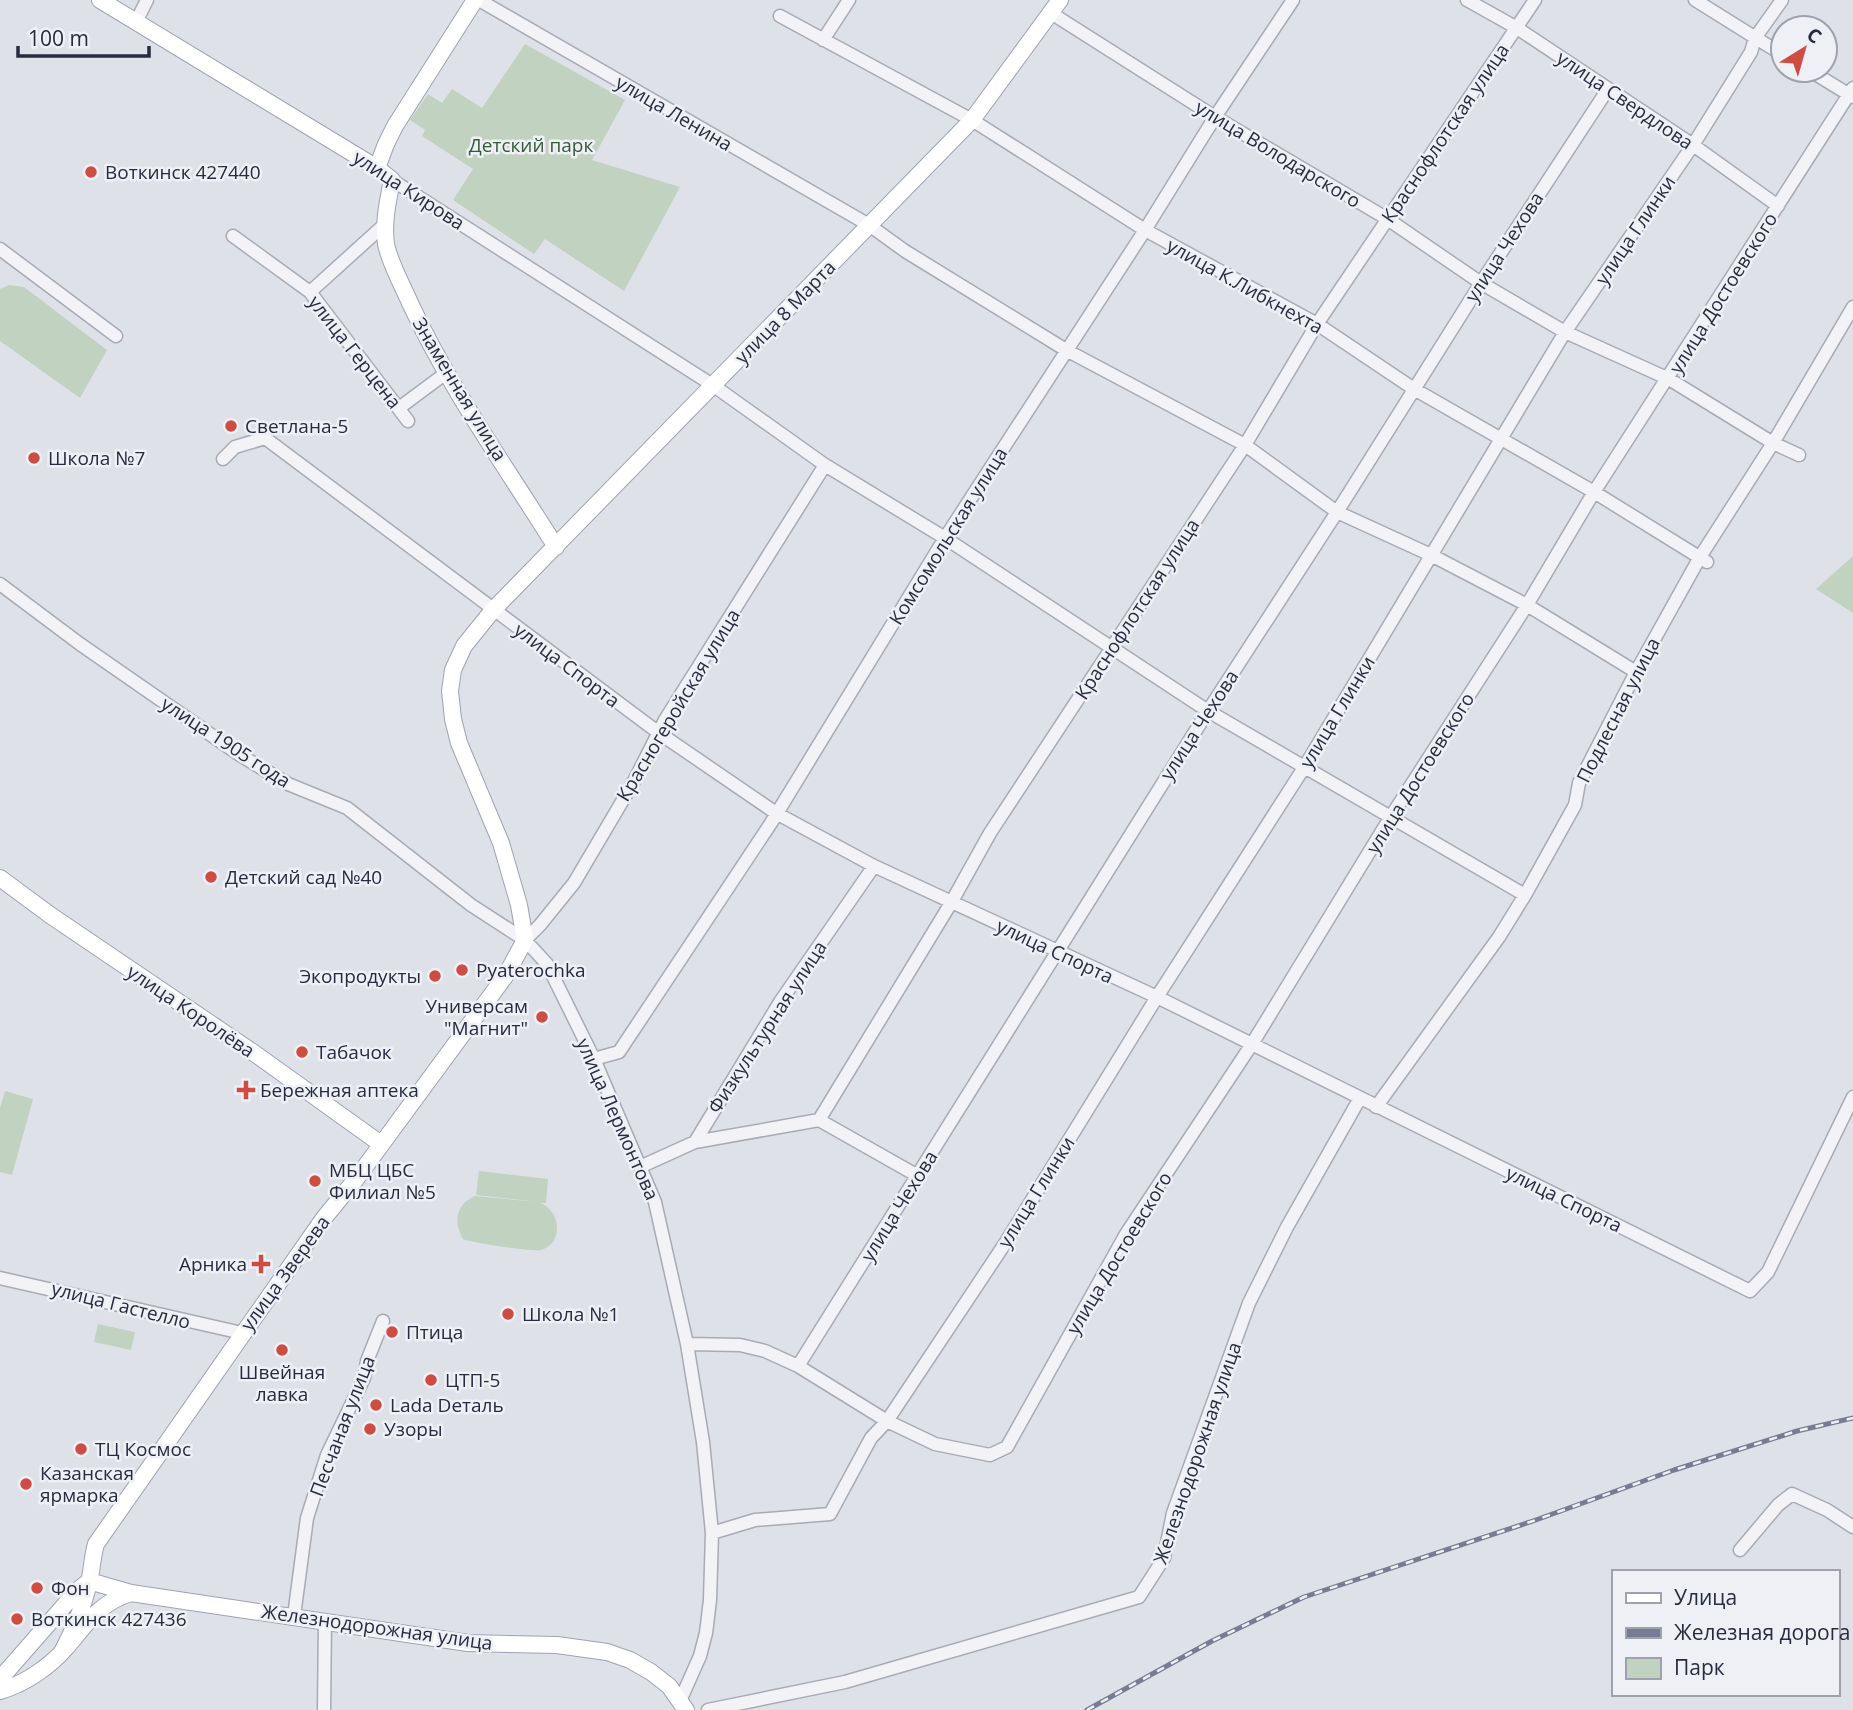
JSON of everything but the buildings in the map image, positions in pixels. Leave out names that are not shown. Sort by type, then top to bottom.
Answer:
[{"type":"main road","name":"улица Кирова","points":[[100,0],[377,168],[392,180]]},
{"type":"main road","points":[[377,168],[395,126],[477,0]]},
{"type":"main road","name":"улица 8 Марта","points":[[493,610],[972,120],[1056,7]]},
{"type":"main road","name":"Знаменная улица","points":[[392,180],[384,225],[395,270],[446,373],[556,547]]},
{"type":"main road","points":[[493,610],[474,631],[457,659],[450,691],[459,743],[509,867],[524,940]]},
{"type":"main road","name":"улица Королёва","points":[[0,878],[381,1144]]},
{"type":"main road","name":"улица Зверева","points":[[62,1652],[72,1633],[89,1581],[96,1544],[324,1218],[506,975],[524,940]]},
{"type":"main road","points":[[0,1679],[77,1591],[89,1581]]},
{"type":"main road","name":"Железнодорожная улица","points":[[89,1581],[131,1593],[468,1643],[557,1644],[607,1652],[651,1672],[669,1686],[683,1706]]},
{"type":"main road","points":[[0,1691],[24,1682],[62,1652],[98,1610],[114,1598],[131,1593]]},
{"type":"street","points":[[136,22],[147,0]]},
{"type":"street","name":"улица Ленина","points":[[477,0],[869,225],[905,251],[1066,350],[1245,445],[1337,512],[1431,555],[1527,605],[1636,672]]},
{"type":"street","points":[[823,40],[849,0]]},
{"type":"street","name":"Комсомольская улица","points":[[594,1059],[619,1052],[776,813],[945,538],[1293,0]]},
{"type":"street","name":"улица Свердлова","points":[[1467,0],[1517,28],[1693,145],[1778,206]]},
{"type":"street","name":"Краснофлотская улица","points":[[819,1120],[951,903],[990,833],[1245,445],[1317,324],[1386,218],[1535,0]]},
{"type":"street","points":[[1695,0],[1769,46]]},
{"type":"street","name":"улица Глинки","points":[[712,1533],[755,1520],[830,1514],[871,1438],[887,1421],[1006,1242],[1157,997],[1306,766],[1503,439],[1564,332],[1693,145],[1751,52],[1755,38],[1782,0]]},
{"type":"street","name":"улица Володарского","points":[[1056,7],[1215,117],[1386,218],[1480,283],[1564,332],[1669,379],[1773,443],[1799,455]]},
{"type":"street","name":"улица К.Либкнехта","points":[[780,16],[972,120],[1145,230],[1317,324],[1414,389],[1594,492],[1703,559]]},
{"type":"street","points":[[1835,84],[1852,93]]},
{"type":"street","name":"улица Чехова","points":[[798,1366],[1208,711],[1337,512],[1480,283],[1608,89]]},
{"type":"street","name":"улица Достоевского","points":[[887,1421],[935,1444],[990,1455],[1007,1447],[1126,1234],[1252,1044],[1390,818],[1527,605],[1594,492],[1852,93]]},
{"type":"street","name":"улица Кирова","points":[[392,180],[714,386],[825,465],[945,538],[1208,711],[1525,895]]},
{"type":"street","points":[[310,292],[384,225]]},
{"type":"street","name":"улица Герцена","points":[[233,236],[310,292],[408,421]]},
{"type":"street","points":[[0,249],[117,336]]},
{"type":"street","name":"Подлесная улица","points":[[1376,1107],[1492,947],[1525,895],[1575,805],[1579,783],[1636,672],[1853,307]]},
{"type":"street","points":[[399,408],[446,373]]},
{"type":"street","name":"улица Спорта","points":[[223,459],[235,447],[265,438],[659,733],[776,813],[874,866],[1157,997],[1750,1291],[1768,1272],[1853,1097]]},
{"type":"street","name":"Красногеройская улица","points":[[524,940],[541,925],[574,883],[659,733],[825,465]]},
{"type":"street","name":"улица 1905 года","points":[[0,584],[80,644],[240,755],[288,784],[347,808],[471,905],[524,940]]},
{"type":"street","name":"Физкультурная улица","points":[[695,1142],[780,1002],[874,866]]},
{"type":"street","name":"улица Лермонтова","points":[[524,940],[547,964],[594,1059],[642,1166],[661,1224],[687,1345],[703,1442],[712,1533],[706,1633],[683,1706]]},
{"type":"street","name":"Железнодорожная улица","points":[[708,1710],[845,1682],[1139,1597],[1164,1558],[1173,1513],[1250,1303],[1287,1227],[1360,1098]]},
{"type":"street","points":[[642,1166],[695,1142],[819,1120],[918,1176]]},
{"type":"street","name":"улица Гастелло","points":[[0,1278],[242,1333]]},
{"type":"street","name":"Песчаная улица","points":[[293,1616],[307,1518],[327,1455],[364,1378],[367,1361],[383,1321]]},
{"type":"street","points":[[687,1345],[740,1345],[765,1351],[798,1366],[887,1421]]},
{"type":"street","points":[[1741,1550],[1778,1505],[1792,1494],[1827,1510],[1853,1527]]},
{"type":"street","points":[[324,1710],[325,1621]]},
{"type":"green space","name":"Детский парк","points":[[525,44],[625,100],[592,160],[680,187],[624,291],[545,239],[534,254],[453,200],[473,169],[422,136],[425,130],[410,120],[428,94],[442,103],[452,89],[482,108]]},
{"type":"green space","points":[[9,285],[24,287],[107,350],[80,398],[0,341],[0,289]]},
{"type":"green space","points":[[1853,556],[1853,613],[1816,589]]},
{"type":"green space","points":[[5,1091],[33,1099],[12,1175],[0,1172],[0,1108]]},
{"type":"green space","points":[[479,1171],[548,1179],[546,1203],[540,1203],[547,1207],[556,1220],[554,1241],[541,1250],[526,1250],[463,1239],[458,1226],[458,1214],[464,1204],[475,1196],[538,1202],[476,1195]]},
{"type":"green space","points":[[98,1324],[135,1332],[131,1350],[94,1342]]},
{"type":"railway","points":[[1087,1710],[1212,1641],[1304,1597],[1533,1521],[1674,1470],[1797,1431],[1853,1418]]},
{"type":"place","name":"Воткинск 427440","points":[[91,172]]},
{"type":"place","name":"Светлана-5","points":[[231,426]]},
{"type":"place","name":"Школа №7","points":[[34,458]]},
{"type":"place","name":"Детский сад №40","points":[[211,877]]},
{"type":"place","name":"Pyaterochka","points":[[462,970]]},
{"type":"place","name":"Экопродукты","points":[[435,976]]},
{"type":"place","name":"Универсам \"Магнит\"","points":[[542,1017]]},
{"type":"place","name":"Табачок","points":[[302,1052]]},
{"type":"place","name":"Бережная аптека","points":[[246,1090]]},
{"type":"place","name":"МБЦ ЦБС Филиал №5","points":[[315,1181]]},
{"type":"place","name":"Арника","points":[[261,1264]]},
{"type":"place","name":"Школа №1","points":[[508,1314]]},
{"type":"place","name":"Птица","points":[[392,1332]]},
{"type":"place","name":"Швейная лавка","points":[[282,1350]]},
{"type":"place","name":"ЦТП-5","points":[[431,1380]]},
{"type":"place","name":"Lada Dеталь","points":[[376,1405]]},
{"type":"place","name":"Узоры","points":[[370,1429]]},
{"type":"place","name":"ТЦ Космос","points":[[81,1449]]},
{"type":"place","name":"Казанская ярмарка","points":[[26,1484]]},
{"type":"place","name":"Фон","points":[[37,1588]]},
{"type":"place","name":"Воткинск 427436","points":[[17,1619]]}]
